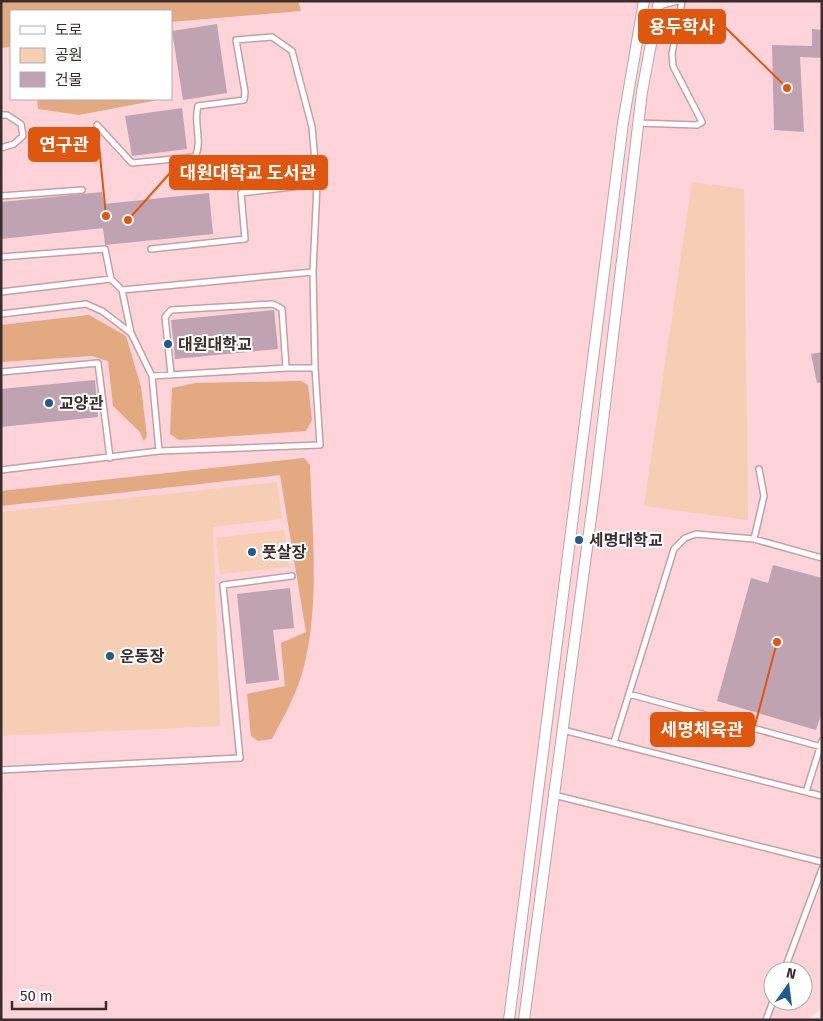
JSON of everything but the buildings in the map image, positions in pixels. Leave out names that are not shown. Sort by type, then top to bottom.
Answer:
[{"type":"street","points":[[509,1020],[623,123],[644,3],[659,3],[638,123],[603,421],[524,1020]]},
{"type":"street","points":[[623,123],[638,123]]},
{"type":"street","points":[[586,419],[603,421]]},
{"type":"street","points":[[547,726],[562,730]]},
{"type":"street","points":[[525,893],[539,897]]},
{"type":"lane","points":[[638,123],[697,125],[702,122],[673,66],[672,54],[680,1],[659,3]]},
{"type":"lane","points":[[1,470],[159,451],[320,445],[315,368],[313,272],[317,184],[312,127],[292,51],[272,37],[236,40],[245,92],[244,100],[198,106],[195,116],[199,148],[195,156],[132,163],[97,125]]},
{"type":"lane","points":[[1,116],[7,115],[22,124],[23,136],[14,144],[1,148]]},
{"type":"lane","points":[[151,249],[245,239],[241,193],[317,184]]},
{"type":"lane","points":[[1,196],[82,190]]},
{"type":"lane","points":[[1,256],[105,249],[111,279],[122,290],[132,333],[152,376],[159,451]]},
{"type":"lane","points":[[122,290],[313,272]]},
{"type":"lane","points":[[1,292],[111,279]]},
{"type":"lane","points":[[1,314],[86,304],[102,311],[132,333]]},
{"type":"lane","points":[[171,374],[165,317],[171,310],[273,304],[282,309],[286,368]]},
{"type":"lane","points":[[1,372],[98,363],[110,458]]},
{"type":"lane","points":[[152,376],[315,368]]},
{"type":"lane","points":[[754,539],[764,496],[759,469]]},
{"type":"lane","points":[[614,742],[674,549],[685,538],[696,534],[754,539],[822,558]]},
{"type":"lane","points":[[1,770],[240,758],[223,585],[292,576]]},
{"type":"lane","points":[[629,694],[821,745],[806,792]]},
{"type":"lane","points":[[562,730],[822,796]]},
{"type":"lane","points":[[554,795],[822,862]]},
{"type":"lane","points":[[788,961],[822,869]]},
{"type":"shaded area","points":[[1,1],[298,1],[301,11],[172,22],[172,10],[10,10],[10,47],[1,48]]},
{"type":"shaded area","name":"세명대학교","points":[[298,1],[822,1],[822,1008],[807,1020],[1,1020],[1,48],[10,47],[10,100],[37,100],[38,109],[79,115],[172,100],[172,22],[301,11]]},
{"type":"shaded area","points":[[37,100],[159,100],[79,115],[38,109]]},
{"type":"shaded area","points":[[89,315],[126,336],[141,387],[147,436],[144,441],[139,431],[113,406],[108,361],[92,356],[1,362],[1,325]]},
{"type":"shaded area","points":[[301,381],[308,385],[312,420],[306,431],[179,440],[170,434],[172,388],[195,383]]},
{"type":"shaded area","points":[[304,458],[310,465],[314,566],[312,617],[309,642],[301,676],[290,704],[272,739],[258,741],[251,736],[247,694],[285,686],[281,643],[306,632],[280,475],[1,506],[1,491]]},
{"type":"green space","points":[[692,182],[744,189],[748,520],[644,506]]},
{"type":"green space","name":"운동장","points":[[277,482],[282,519],[213,527],[220,726],[1,736],[1,512]]},
{"type":"green space","name":"풋살장","points":[[284,530],[289,567],[220,574],[216,538]]},
{"type":"place","name":"용두학사","points":[[787,88]]},
{"type":"place","name":"연구관","points":[[106,216]]},
{"type":"place","name":"대원대학교 도서관","points":[[128,220]]},
{"type":"place","name":"대원대학교","points":[[168,344]]},
{"type":"place","name":"교양관","points":[[49,403]]},
{"type":"place","name":"세명대학교","points":[[579,540]]},
{"type":"place","name":"풋살장","points":[[252,552]]},
{"type":"place","name":"세명체육관","points":[[777,642]]},
{"type":"place","name":"운동장","points":[[110,656]]}]
